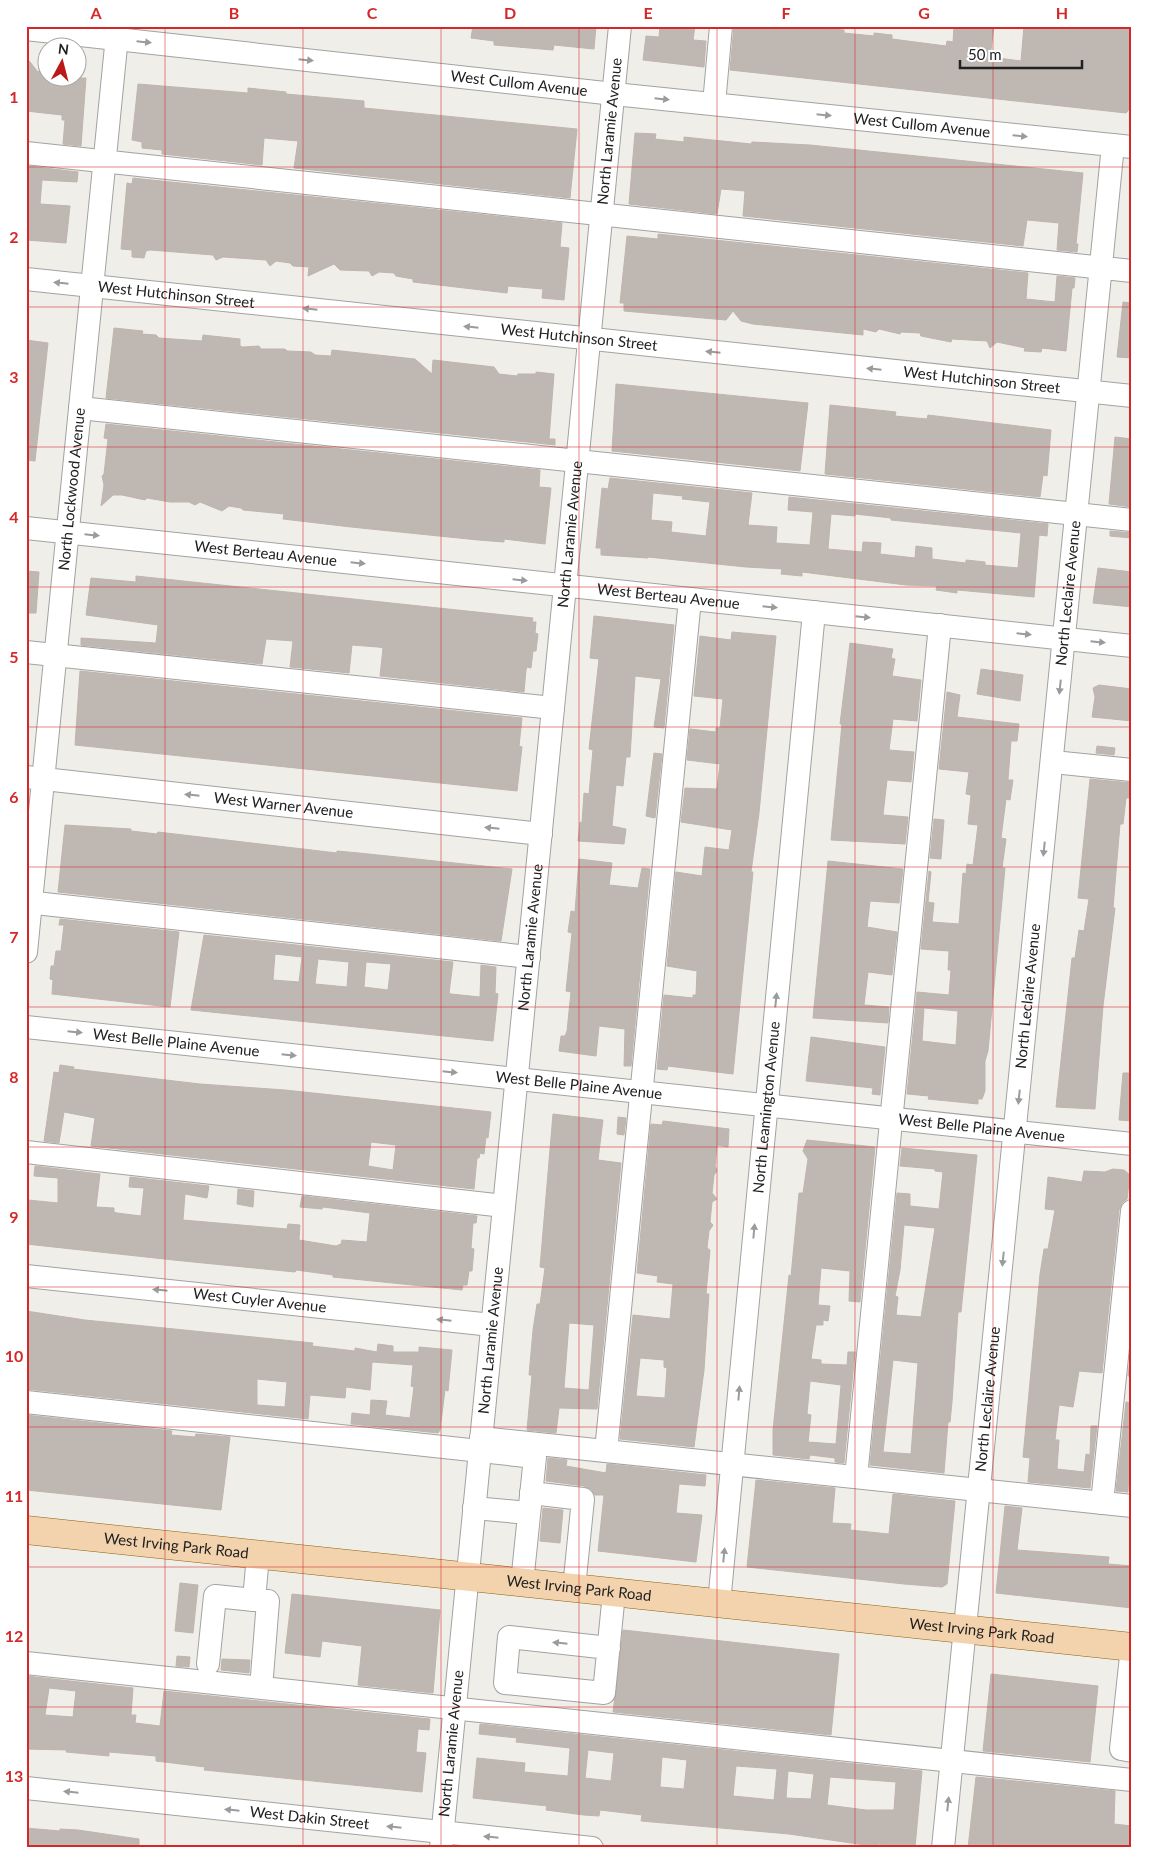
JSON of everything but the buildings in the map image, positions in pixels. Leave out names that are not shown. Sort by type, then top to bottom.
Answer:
[{"type":"main road","name":"West Irving Park Road","points":[[26,1530],[1132,1647]]},
{"type":"street","name":"North Laramie Avenue","points":[[442,1840],[620,26]]},
{"type":"street","points":[[714,104],[721,26]]},
{"type":"street","name":"West Cullom Avenue","points":[[26,30],[117,33],[614,94],[1122,146]]},
{"type":"street","name":"North Lockwood Avenue","points":[[26,952],[35,778],[56,656],[117,33]]},
{"type":"street","name":"North Leclaire Avenue","points":[[943,1848],[1101,268],[1122,146]]},
{"type":"street","points":[[26,153],[1132,270]]},
{"type":"street","name":"West Hutchinson Street","points":[[26,279],[1132,396]]},
{"type":"street","points":[[80,408],[1132,520]]},
{"type":"street","name":"West Berteau Avenue","points":[[26,528],[1132,646]]},
{"type":"street","points":[[606,1451],[690,598]]},
{"type":"street","name":"North Leamington Avenue","points":[[719,1603],[814,612]]},
{"type":"street","points":[[856,1477],[940,625]]},
{"type":"street","points":[[26,652],[553,708]]},
{"type":"street","points":[[1052,762],[1132,770]]},
{"type":"street","name":"West Warner Avenue","points":[[35,778],[541,834]]},
{"type":"street","points":[[29,902],[529,957]]},
{"type":"street","name":"West Belle Plaine Avenue","points":[[26,1027],[1132,1144]]},
{"type":"street","points":[[26,1152],[504,1206]]},
{"type":"street","points":[[1102,1503],[1132,1211]]},
{"type":"street","name":"West Cuyler Avenue","points":[[26,1276],[492,1325]]},
{"type":"street","points":[[26,1402],[480,1444],[606,1451],[1132,1506]]},
{"type":"street","points":[[480,1444],[535,1457],[522,1582]]},
{"type":"street","points":[[474,1508],[582,1499],[574,1588]]},
{"type":"street","points":[[254,1600],[258,1555]]},
{"type":"street","points":[[609,1648],[509,1637],[505,1683],[604,1693],[609,1648],[614,1593]]},
{"type":"street","points":[[208,1664],[215,1596],[268,1602],[262,1676]]},
{"type":"street","points":[[1132,1647],[1121,1750],[1132,1751]]},
{"type":"street","points":[[26,1663],[1132,1780]]},
{"type":"street","name":"West Dakin Street","points":[[26,1788],[442,1840],[592,1848]]}]
